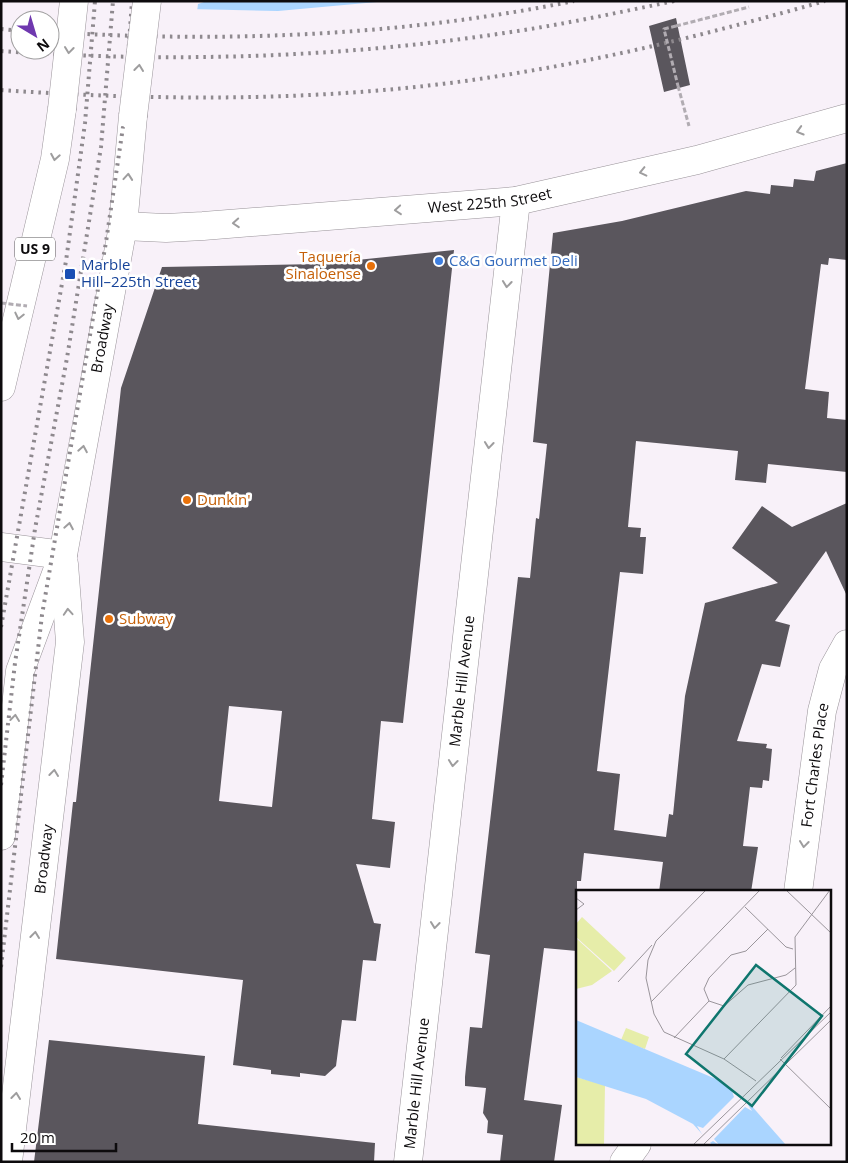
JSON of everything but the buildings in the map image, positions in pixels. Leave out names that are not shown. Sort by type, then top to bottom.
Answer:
[{"type":"street","name":"US 9","points":[[1,387],[55,159],[74,1]]},
{"type":"street","name":"Broadway","points":[[1,836],[20,671],[63,555],[123,226],[133,116],[147,1]]},
{"type":"street","name":"West 225th Street","points":[[123,226],[166,228],[203,226],[516,200],[697,160],[847,118]]},
{"type":"street","name":"Marble Hill Avenue","points":[[408,1162],[516,200]]},
{"type":"street","points":[[1,547],[63,555]]},
{"type":"street","name":"Broadway","points":[[8,1162],[70,642],[63,555]]},
{"type":"street","name":"Fort Charles Place","points":[[798,890],[822,711],[833,669],[847,644]]},
{"type":"street","points":[[624,1162],[636,1146]]},
{"type":"path","points":[[689,126],[664,29],[749,7]]},
{"type":"path","points":[[1,303],[27,306]]},
{"type":"water","points":[[38,1],[388,1],[278,11],[142,8]]},
{"type":"pier","points":[[38,1],[207,1],[198,4],[197,12],[142,11],[38,4]]},
{"type":"railway","points":[[1,627],[66,261],[85,123],[95,1]]},
{"type":"railway","points":[[1,785],[15,663],[35,529],[67,358],[101,147],[113,1]]},
{"type":"railway","points":[[1,967],[42,615],[106,242],[123,127],[132,1]]},
{"type":"railway","points":[[60,32],[182,37],[313,34],[444,22],[574,1]]},
{"type":"railway","points":[[1,51],[129,57],[256,56],[320,53],[448,41],[511,32],[573,22],[675,1]]},
{"type":"railway","points":[[1,90],[132,96],[263,97],[328,94],[458,82],[600,58],[713,31],[825,1]]},
{"type":"railway","points":[[1,29],[10,30]]},
{"type":"place","name":"C&G Gourmet Deli","points":[[439,261]]},
{"type":"place","name":"Taquería Sinaloense","points":[[371,266]]},
{"type":"place","name":"Marble Hill–225th Street","points":[[70,274]]},
{"type":"place","name":"Dunkin'","points":[[187,500]]},
{"type":"place","name":"Subway","points":[[109,619]]}]
